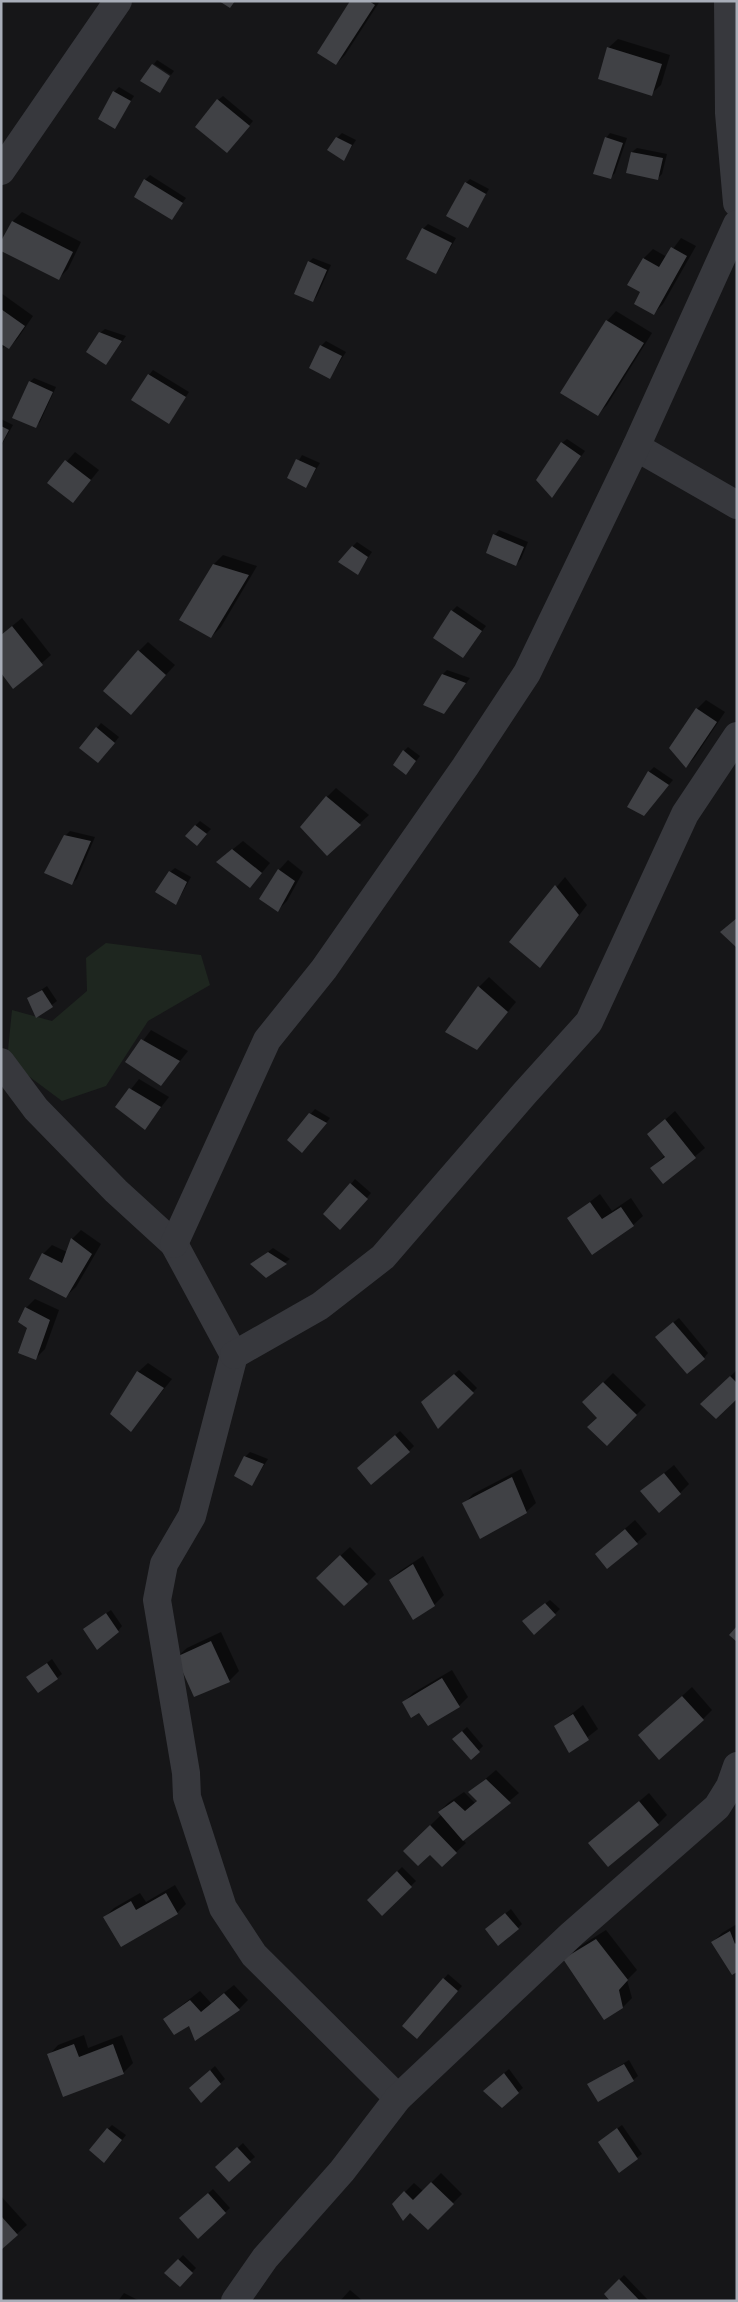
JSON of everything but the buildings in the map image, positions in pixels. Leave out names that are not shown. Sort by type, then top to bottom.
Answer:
[{"type":"street","points":[[1,171],[118,1]]},
{"type":"street","points":[[728,1],[729,113],[737,202]]},
{"type":"street","points":[[174,1244],[267,1040],[324,969],[527,673],[636,447],[737,224]]},
{"type":"street","points":[[636,447],[737,506]]},
{"type":"street","points":[[234,1355],[320,1306],[383,1257],[589,1022],[685,814],[737,736]]},
{"type":"street","points":[[1,1062],[36,1109],[116,1191],[174,1244],[234,1355],[192,1516],[164,1564],[157,1600],[186,1773],[187,1797],[223,1908],[254,1955],[398,2098]]},
{"type":"street","points":[[235,2301],[265,2258],[342,2170],[398,2098],[572,1934],[717,1807],[730,1786],[737,1766]]},
{"type":"shaded area","points":[[106,943],[201,955],[210,985],[148,1021],[106,1086],[62,1101],[7,1060],[12,1010],[52,1021],[87,991],[86,958]]}]
